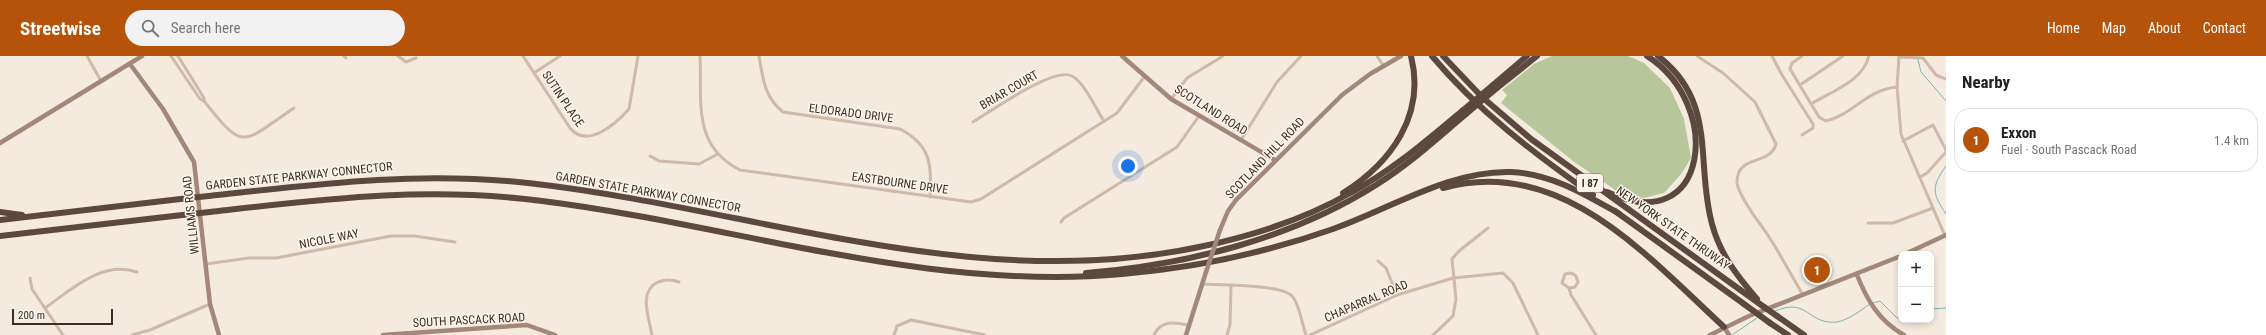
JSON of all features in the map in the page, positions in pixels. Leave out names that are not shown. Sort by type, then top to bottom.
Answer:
[{"type":"highway","points":[[1286,223],[1355,185],[1375,169],[1393,149],[1407,125],[1413,104],[1414,80],[1411,56]]},
{"type":"highway","name":"NEW YORK STATE THRUWAY","points":[[1432,56],[1476,103],[1511,134],[1788,335]]},
{"type":"highway","name":"NEW YORK STATE THRUWAY","points":[[1443,56],[1472,87],[1512,124],[1593,185],[1751,295],[1764,307],[1804,335]]},
{"type":"highway","points":[[1286,223],[1331,204],[1374,179],[1414,151],[1464,112],[1527,56]]},
{"type":"highway","points":[[1495,86],[1537,56]]},
{"type":"highway","points":[[1593,185],[1628,201],[1638,203],[1654,202],[1669,196],[1680,188],[1694,166],[1697,140],[1690,108],[1672,78],[1647,56]]},
{"type":"highway","points":[[1658,56],[1681,79],[1696,106],[1702,129],[1708,202],[1712,226],[1729,265],[1751,295]]},
{"type":"highway","points":[[1027,277],[1108,271],[1175,260],[1230,247],[1288,228],[1334,209],[1377,185],[1412,160],[1464,112]]},
{"type":"highway","points":[[0,237],[367,195],[428,193],[489,196],[575,206],[924,268],[1027,277],[1121,275],[1180,267],[1240,256],[1335,229],[1450,182],[1473,175],[1498,172],[1521,173],[1545,177],[1564,184],[1618,213]]},
{"type":"highway","name":"GARDEN STATE PARKWAY CONNECTOR","points":[[0,220],[371,179],[432,178],[494,180],[579,190],[911,251],[972,258],[1033,262],[1094,261],[1156,255],[1216,244],[1286,223]]},
{"type":"highway","points":[[1415,196],[1457,184],[1486,181],[1519,184],[1551,193],[1588,212],[1626,239],[1724,327]]},
{"type":"highway","points":[[0,212],[44,215]]},
{"type":"street","points":[[87,56],[101,81]]},
{"type":"street","points":[[0,143],[142,56]]},
{"type":"street","points":[[171,56],[200,99],[204,101],[228,130],[239,137],[250,137],[294,108]]},
{"type":"street","points":[[178,56],[204,98],[204,101]]},
{"type":"street","points":[[398,56],[406,62],[416,58]]},
{"type":"street","name":"SUTIN PLACE","points":[[523,56],[575,135],[588,137],[595,135],[629,109],[638,56]]},
{"type":"street","points":[[534,73],[560,56]]},
{"type":"street","name":"EASTBOURNE DRIVE","points":[[700,56],[702,124],[710,145],[718,154],[740,170],[970,202],[981,199],[1117,113],[1145,76]]},
{"type":"street","name":"ELDORADO DRIVE","points":[[758,56],[770,101],[783,112],[900,129],[913,136],[920,143],[930,160],[932,173],[930,196]]},
{"type":"street","name":"SCOTLAND ROAD","points":[[1122,56],[1171,99],[1274,160]]},
{"type":"street","points":[[1171,99],[1187,78],[1223,56]]},
{"type":"street","points":[[1241,140],[1277,82],[1301,56]]},
{"type":"street","points":[[1377,56],[1383,65]]},
{"type":"street","points":[[1697,56],[1723,73],[1754,102],[1776,144],[1774,152],[1769,156],[1744,166],[1740,170],[1736,179],[1738,187],[1803,295]]},
{"type":"street","points":[[1772,56],[1782,75],[1813,124],[1813,128],[1802,135]]},
{"type":"street","points":[[1802,56],[1792,62],[1790,67],[1819,118],[1826,121],[1843,114],[1880,89],[1897,87]]},
{"type":"street","points":[[1800,85],[1843,56]]},
{"type":"street","points":[[1812,104],[1860,74],[1866,67],[1869,56]]},
{"type":"street","points":[[1912,251],[1945,236],[1903,141],[1898,119],[1897,87],[1899,56],[1923,58],[1936,75],[1946,79]]},
{"type":"street","name":"SCOTLAND HILL ROAD","points":[[1186,335],[1220,230],[1228,211],[1236,200],[1274,160],[1342,95],[1383,65],[1400,57]]},
{"type":"street","name":"WILLIAMS ROAD","points":[[130,64],[163,109],[194,162],[210,304],[219,335]]},
{"type":"street","name":"BRIAR COURT","points":[[973,122],[1047,78],[1064,74],[1070,75],[1078,80],[1104,121]]},
{"type":"street","points":[[1062,222],[1064,218],[1177,147],[1199,116]]},
{"type":"street","points":[[1903,141],[1933,125],[1946,151],[1927,173],[1920,178]]},
{"type":"street","points":[[650,156],[659,160],[698,164],[718,154]]},
{"type":"street","points":[[1868,223],[1893,223],[1933,208]]},
{"type":"street","points":[[1433,335],[1453,316],[1456,299],[1452,259],[1455,254],[1488,228]]},
{"type":"street","name":"NICOLE WAY","points":[[206,264],[249,258],[276,258],[390,236],[414,236],[455,242]]},
{"type":"street","points":[[1710,335],[1724,327],[1898,257]]},
{"type":"street","points":[[1378,261],[1386,268],[1397,295]]},
{"type":"street","points":[[45,308],[99,272],[127,268],[138,272]]},
{"type":"street","name":"CHAPARRAL ROAD","points":[[1310,335],[1397,295],[1453,278],[1503,273],[1508,277],[1538,335]]},
{"type":"street","points":[[1569,288],[1575,287],[1578,282],[1576,276],[1571,273],[1565,274],[1562,280],[1564,285],[1569,288],[1570,295],[1596,335]]},
{"type":"street","points":[[1857,275],[1873,308],[1885,322],[1904,335]]},
{"type":"street","points":[[30,278],[32,289],[63,335]]},
{"type":"street","points":[[652,335],[646,294],[650,287],[664,280],[680,282]]},
{"type":"street","points":[[1202,284],[1274,289],[1287,292],[1295,301],[1306,335]]},
{"type":"street","points":[[1227,335],[1230,325],[1231,286]]},
{"type":"street","points":[[132,335],[150,330],[210,304]]},
{"type":"street","points":[[894,335],[897,326],[911,320],[985,335]]},
{"type":"street","points":[[1154,335],[1163,324],[1170,322],[1188,325]]},
{"type":"street","name":"SOUTH PASCACK ROAD","points":[[383,335],[527,325],[555,335]]},
{"type":"street","points":[[1724,327],[1728,334]]},
{"type":"green space","points":[[1552,56],[1628,56],[1644,63],[1670,88],[1684,119],[1691,158],[1682,173],[1664,193],[1644,198],[1621,194],[1573,161],[1501,103],[1507,95],[1502,90],[1534,64]]},
{"type":"waterway","points":[[1917,56],[1921,72],[1946,101]]},
{"type":"waterway","points":[[1946,166],[1938,179],[1935,190],[1938,201],[1946,214]]},
{"type":"waterway","points":[[1873,303],[1880,301],[1898,318]]},
{"type":"waterway","points":[[1775,311],[1795,307],[1802,309],[1819,320],[1837,322],[1850,317],[1870,304]]},
{"type":"waterway","points":[[1934,309],[1946,308]]},
{"type":"waterway","points":[[1732,335],[1757,318]]},
{"type":"place","name":"Exxon","points":[[1817,270]]}]
